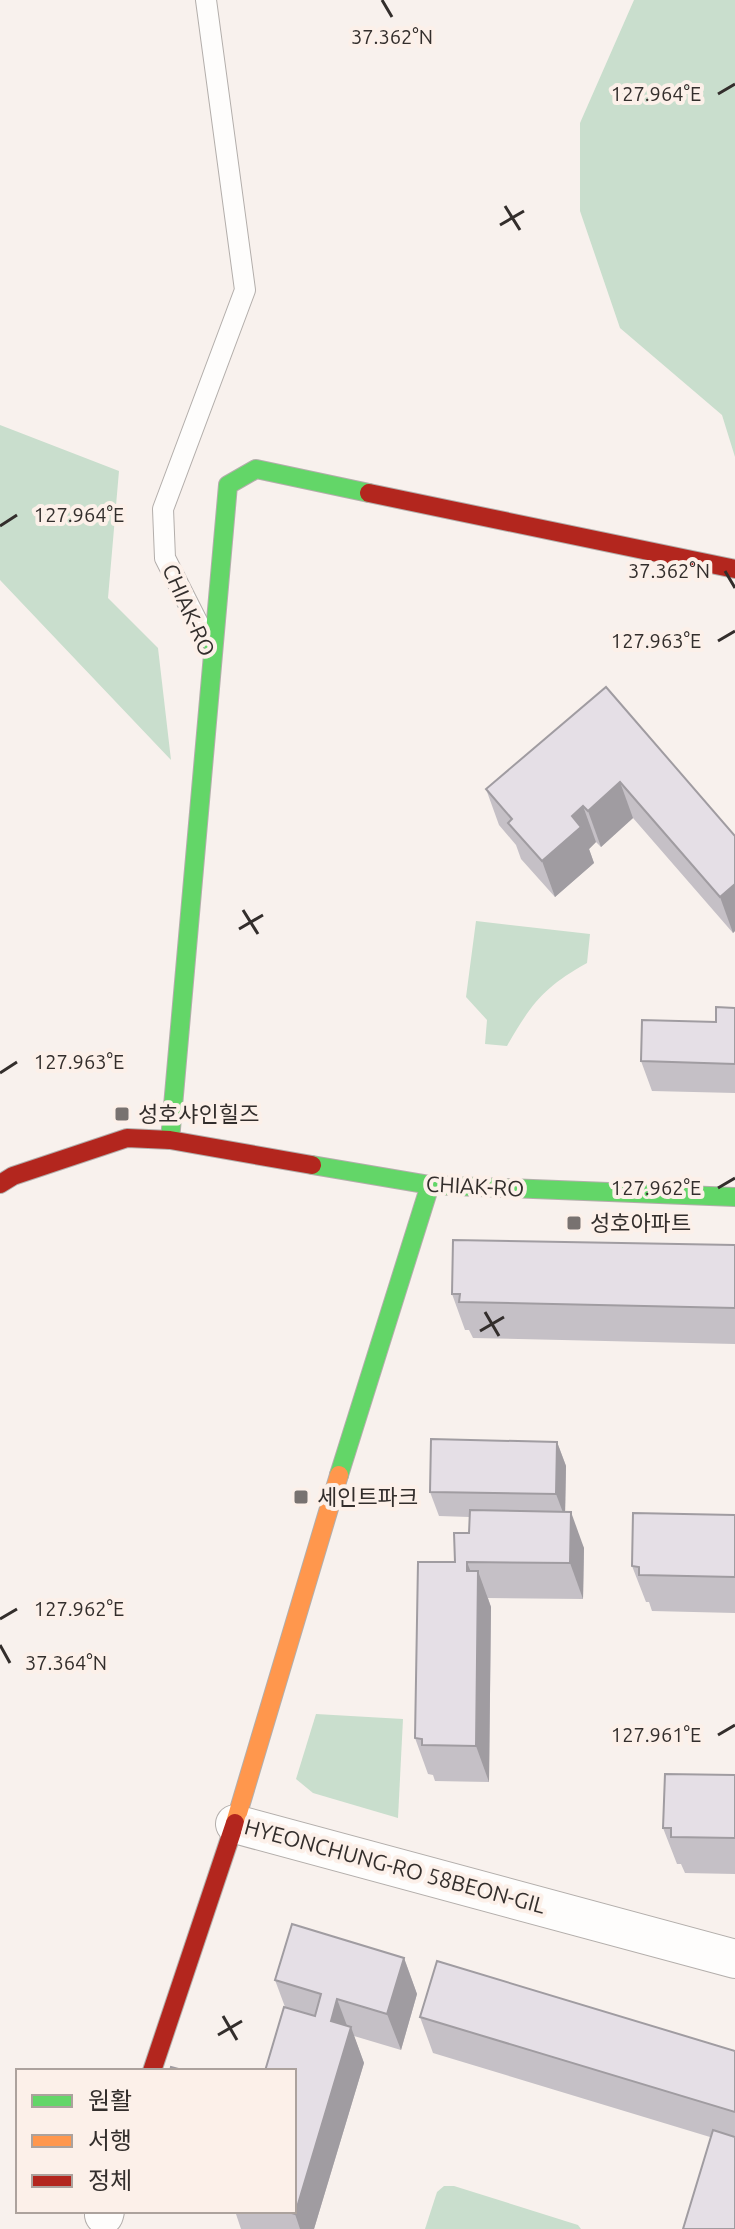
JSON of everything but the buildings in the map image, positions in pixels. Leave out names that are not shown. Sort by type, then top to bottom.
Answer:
[{"type":"street","points":[[214,655],[228,485],[256,469],[735,569]]},
{"type":"street","name":"CHIAK-RO","points":[[170,1140],[214,655]]},
{"type":"street","name":"CHIAK-RO","points":[[0,1184],[13,1176],[127,1138],[170,1140],[430,1185],[735,1197]]},
{"type":"street","name":"HYEONCHUNG-RO 58BEON-GIL","points":[[430,1185],[349,1441],[235,1824],[735,1959]]},
{"type":"street","points":[[153,2069],[235,1824]]},
{"type":"lane","name":"CHIAK-RO","points":[[206,0],[245,290],[163,509],[165,558],[214,655]]},
{"type":"green space","points":[[634,0],[735,0],[735,457],[722,415],[620,328],[580,211],[580,123]]},
{"type":"green space","points":[[0,425],[119,471],[108,598],[158,648],[171,760],[0,580]]},
{"type":"green space","points":[[476,921],[590,934],[587,963],[560,980],[540,998],[507,1046],[485,1044],[487,1020],[466,997]]},
{"type":"green space","points":[[316,1714],[403,1719],[398,1818],[313,1793],[296,1779]]},
{"type":"green space","points":[[444,2186],[454,2186],[578,2225],[581,2229],[425,2229],[437,2192]]},
{"type":"traffic: fast","points":[[170,1140],[228,485],[256,469],[369,493]]},
{"type":"traffic: fast","points":[[312,1165],[430,1185],[735,1197]]},
{"type":"traffic: fast","points":[[339,1475],[430,1185]]},
{"type":"traffic: slow","points":[[235,1823],[339,1475]]},
{"type":"traffic: jam","points":[[369,493],[735,569]]},
{"type":"traffic: jam","points":[[0,1184],[13,1176],[127,1138],[170,1140],[312,1165]]},
{"type":"traffic: jam","points":[[153,2069],[235,1823]]},
{"type":"place","name":"성호샤인힐즈","points":[[122,1114]]},
{"type":"place","name":"성호아파트","points":[[574,1223]]},
{"type":"place","name":"세인트파크","points":[[301,1497]]}]
